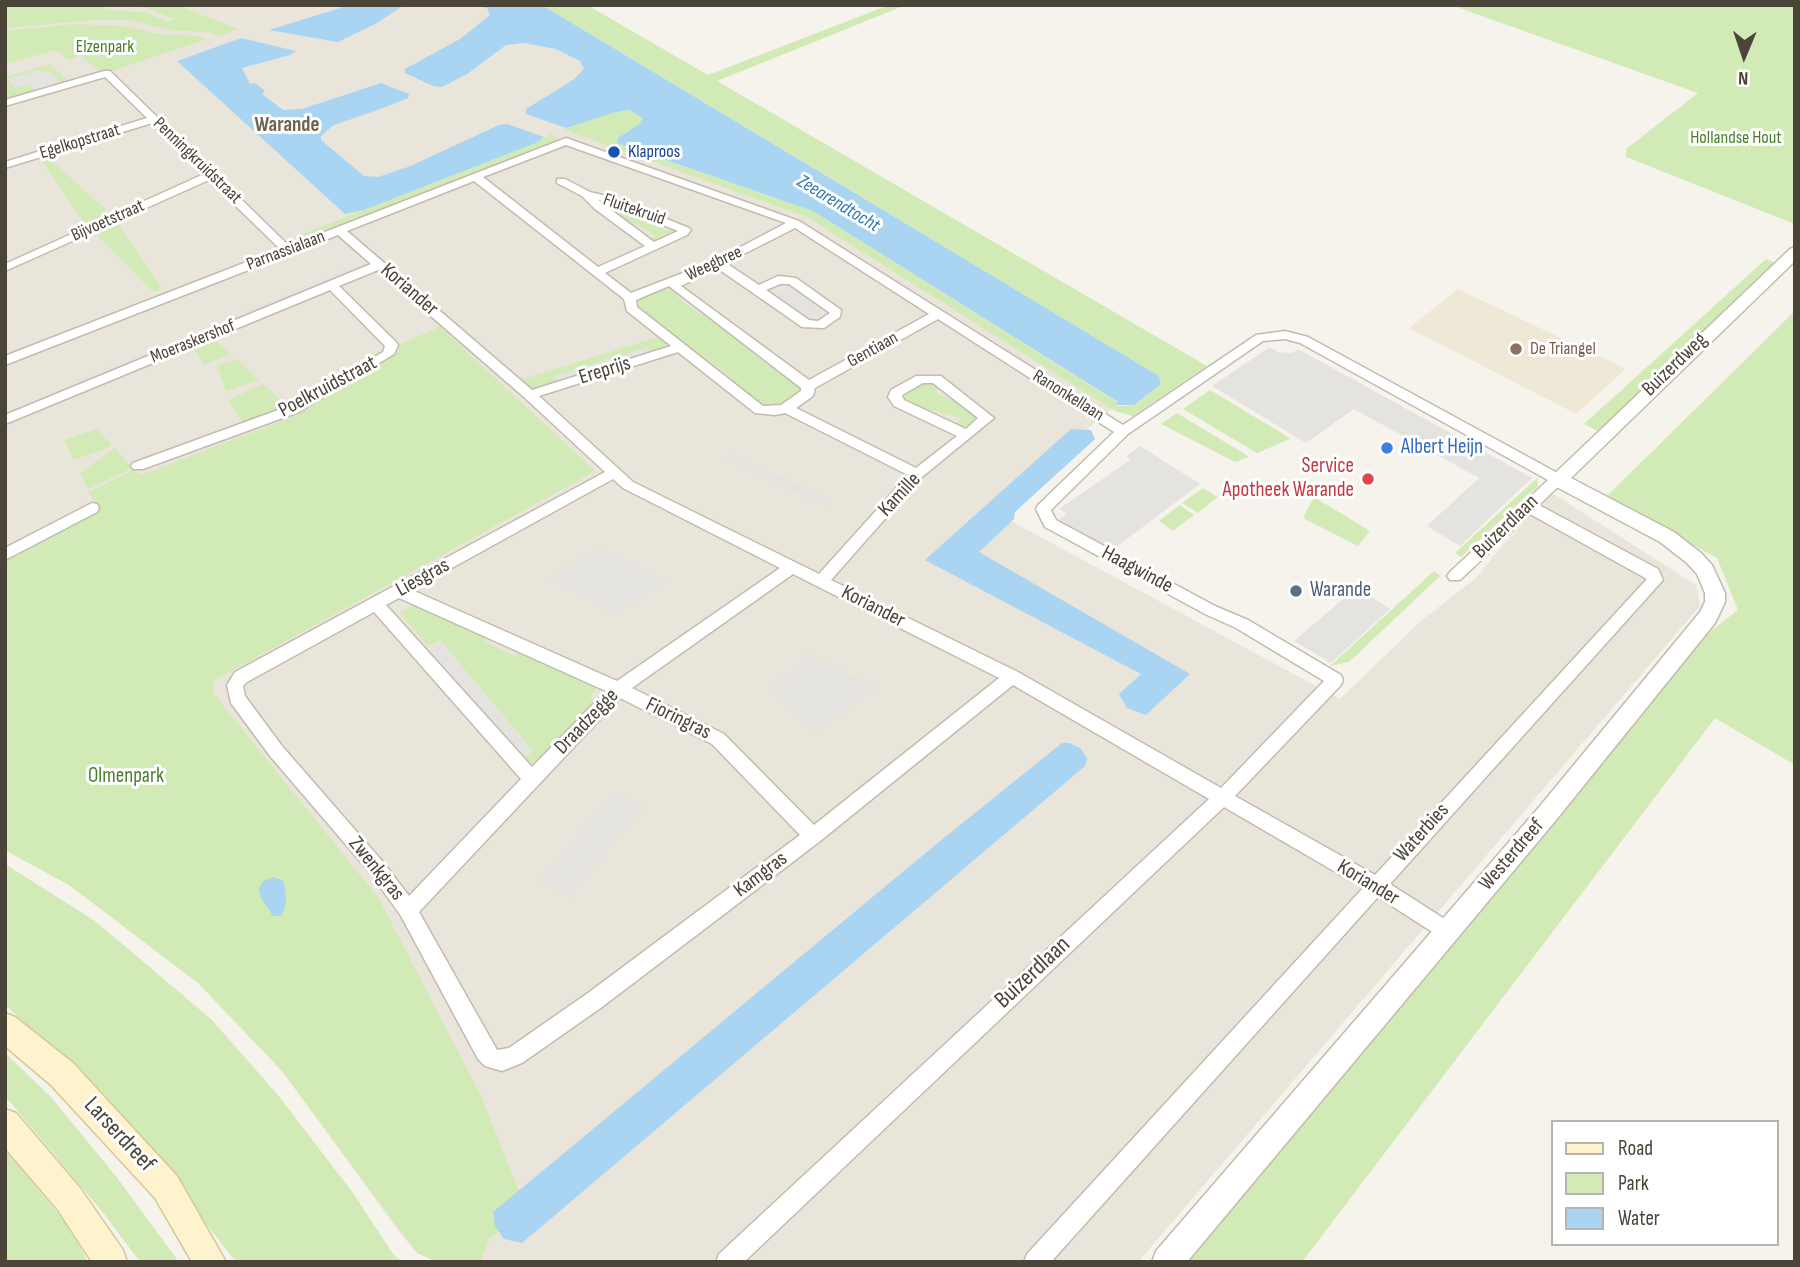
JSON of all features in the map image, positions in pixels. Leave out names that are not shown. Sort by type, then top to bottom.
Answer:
[{"type":"main road","name":"Larserdreef","points":[[5,1027],[62,1074],[166,1187],[210,1262]]},
{"type":"main road","points":[[5,1124],[69,1199],[111,1262]]},
{"type":"street","name":"Penningkruidstraat","points":[[5,103],[107,73],[287,250]]},
{"type":"street","name":"Egelkopstraat","points":[[5,165],[154,119]]},
{"type":"street","name":"Parnassialaan","points":[[5,361],[566,141]]},
{"type":"street","name":"Ranonkellaan","points":[[566,141],[795,223],[1123,431],[1260,338],[1285,335],[1296,337],[1326,352],[1558,479]]},
{"type":"street","name":"Bijvoetstraat","points":[[5,268],[211,174]]},
{"type":"street","points":[[474,176],[630,298],[631,308],[760,410],[775,411],[786,408],[808,393],[808,386],[675,287],[674,282]]},
{"type":"street","name":"Fluitekruid","points":[[561,181],[586,194],[611,200],[685,230],[597,272]]},
{"type":"street","name":"Fluitekruid","points":[[586,194],[599,207],[653,247]]},
{"type":"street","name":"Weegbree","points":[[630,298],[718,263],[795,223]]},
{"type":"street","name":"Koriander","points":[[339,230],[530,395],[628,485],[1012,677],[1374,885],[1447,931]]},
{"type":"street","name":"Buizerdweg","points":[[1558,479],[1795,252]]},
{"type":"street","points":[[718,263],[806,324],[820,325],[834,318],[836,314],[835,310],[792,281],[778,280],[758,290]]},
{"type":"street","name":"Moeraskershof","points":[[5,420],[381,264]]},
{"type":"street","name":"Poelkruidstraat","points":[[138,466],[294,410],[388,354],[392,345],[332,285]]},
{"type":"street","name":"Gentiaan","points":[[808,386],[938,314]]},
{"type":"street","name":"Ereprijs","points":[[530,395],[680,347]]},
{"type":"street","name":"Kamille","points":[[821,581],[917,474],[967,435],[987,418],[936,379],[921,379],[895,393],[899,403],[967,435]]},
{"type":"street","points":[[786,408],[917,474]]},
{"type":"street","name":"Haagwinde","points":[[1123,431],[1043,509],[1050,523],[1210,610],[1242,624],[1335,680]]},
{"type":"street","name":"Liesgras","points":[[235,685],[241,677],[614,473]]},
{"type":"street","name":"Buizerdlaan","points":[[1455,576],[1558,479]]},
{"type":"street","name":"Westerdreef","points":[[1167,1262],[1548,813],[1708,617],[1715,602],[1715,593],[1705,570],[1680,545],[1558,479]]},
{"type":"street","name":"Waterbies","points":[[1035,1262],[1374,885],[1655,580],[1653,573],[1528,506]]},
{"type":"street","points":[[5,555],[92,508]]},
{"type":"street","name":"Draadzegge","points":[[408,910],[618,689],[793,566]]},
{"type":"street","name":"Fioringras","points":[[399,591],[618,689],[718,739],[813,836]]},
{"type":"street","points":[[376,604],[532,779]]},
{"type":"street","name":"Kamgras","points":[[502,1061],[515,1056],[595,1000],[813,836],[1012,677]]},
{"type":"street","name":"Buizerdlaan","points":[[727,1262],[1222,798],[1335,680]]},
{"type":"street","name":"Zwenkgras","points":[[235,685],[237,698],[276,751],[377,868],[408,910],[485,1052],[492,1059],[502,1061]]},
{"type":"shaded area","points":[[5,5],[505,5],[1136,390],[1071,442],[996,513],[1340,699],[1423,619],[1475,579],[1552,493],[1696,585],[1700,606],[1138,1262],[438,1262],[417,1253],[282,1071],[198,983],[69,885],[5,850]]},
{"type":"shaded area","points":[[38,70],[41,73],[49,71],[60,81],[34,89],[29,84],[15,88],[8,79]]},
{"type":"shaded area","points":[[353,266],[357,270],[213,330],[210,326]]},
{"type":"shaded area","points":[[791,285],[826,309],[807,319],[772,295]]},
{"type":"shaded area","name":"De Triangel","points":[[1458,289],[1626,369],[1576,414],[1409,328]]},
{"type":"shaded area","points":[[178,339],[181,343],[72,388],[69,384]]},
{"type":"shaded area","points":[[648,347],[652,353],[558,382],[555,376]]},
{"type":"shaded area","points":[[1270,347],[1278,352],[1292,353],[1298,349],[1532,478],[1460,546],[1427,526],[1479,478],[1354,409],[1306,443],[1212,386]]},
{"type":"shaded area","points":[[1140,446],[1200,484],[1115,548],[1105,541],[1102,545],[1058,520],[1067,514],[1059,509],[1130,460],[1126,456]]},
{"type":"shaded area","points":[[731,454],[832,500],[826,506],[725,459]]},
{"type":"shaded area","points":[[601,547],[666,581],[614,614],[549,577]]},
{"type":"shaded area","points":[[1357,587],[1390,609],[1331,663],[1294,641]]},
{"type":"shaded area","points":[[441,644],[530,750],[518,758],[429,651]]},
{"type":"shaded area","points":[[808,653],[876,688],[813,733],[767,689],[791,672]]},
{"type":"shaded area","points":[[616,791],[644,806],[569,898],[540,881]]},
{"type":"green space","name":"Elzenpark","points":[[5,5],[111,5],[101,8],[145,12],[167,22],[174,19],[147,8],[125,5],[175,5],[239,29],[219,36],[207,32],[169,30],[129,20],[94,20],[5,28]]},
{"type":"green space","points":[[542,5],[587,5],[708,75],[889,5],[906,5],[717,81],[1207,366],[1133,416],[1115,411],[807,217],[562,129],[629,110],[643,118],[641,123],[618,138],[626,147],[813,211],[1118,403],[1116,406],[1134,405],[1161,384],[1159,376]]},
{"type":"green space","name":"Hollandse Hout","points":[[1451,5],[1795,5],[1795,224],[1626,157],[1626,149],[1698,93]]},
{"type":"green space","name":"Elzenpark","points":[[74,24],[127,26],[157,34],[199,36],[207,39],[115,70],[101,72],[81,56],[69,60],[56,50],[5,64],[5,31]]},
{"type":"green space","name":"Elzenpark","points":[[50,64],[68,81],[55,85],[53,84],[59,82],[38,70],[8,79],[15,87],[29,83],[34,89],[42,89],[5,100],[5,77]]},
{"type":"green space","points":[[552,133],[557,140],[299,242],[295,237],[538,142]]},
{"type":"green space","points":[[47,156],[110,214],[86,225],[40,158]]},
{"type":"green space","points":[[604,203],[644,216],[640,220],[667,231],[673,227],[676,232],[653,241],[650,239],[656,236],[611,211],[602,205]]},
{"type":"green space","points":[[116,221],[162,289],[153,292],[95,233]]},
{"type":"green space","points":[[1766,259],[1779,265],[1598,431],[1584,424]]},
{"type":"green space","points":[[665,287],[673,289],[679,294],[676,296],[701,315],[704,313],[756,352],[753,354],[780,374],[784,372],[801,385],[803,390],[780,406],[764,407],[730,382],[733,379],[707,359],[703,361],[634,307],[634,300]]},
{"type":"green space","points":[[1795,311],[1795,765],[1715,718],[1302,1262],[1186,1262],[1693,651],[1712,630],[1738,610],[1717,558],[1606,497]]},
{"type":"green space","name":"Olmenpark","points":[[440,327],[595,471],[215,680],[213,688],[215,695],[379,899],[482,1098],[526,1210],[490,1238],[480,1262],[438,1262],[417,1253],[282,1071],[198,983],[69,885],[5,850],[5,560],[99,510],[89,492],[133,470],[141,475],[298,415],[392,356],[399,351],[398,345]]},
{"type":"green space","points":[[657,337],[666,344],[660,351],[555,377],[558,382],[540,387],[529,388],[521,380]]},
{"type":"green space","points":[[213,338],[230,354],[205,365],[192,347]]},
{"type":"green space","points":[[237,359],[259,380],[226,391],[217,365]]},
{"type":"green space","points":[[927,382],[941,388],[934,392],[981,417],[968,428],[957,424],[962,418],[916,406],[903,399],[904,393]]},
{"type":"green space","points":[[263,384],[287,407],[244,423],[228,400]]},
{"type":"green space","points":[[1210,390],[1290,439],[1257,453],[1183,409]]},
{"type":"green space","points":[[1177,413],[1249,457],[1235,462],[1161,424]]},
{"type":"green space","points":[[97,429],[112,446],[74,460],[64,440]]},
{"type":"green space","points":[[115,448],[132,468],[88,489],[80,473]]},
{"type":"green space","points":[[1537,478],[1538,486],[1461,557],[1455,553]]},
{"type":"green space","points":[[1203,488],[1218,497],[1198,513],[1182,503]]},
{"type":"green space","points":[[1314,497],[1370,531],[1358,546],[1303,518]]},
{"type":"green space","points":[[1180,505],[1194,515],[1173,531],[1159,521]]},
{"type":"green space","points":[[1434,571],[1440,576],[1349,662],[1330,666]]},
{"type":"green space","points":[[413,604],[485,638],[483,641],[515,656],[520,651],[595,687],[590,696],[593,702],[541,759],[531,763],[520,761],[533,751],[440,640],[428,646],[400,613]]},
{"type":"green space","points":[[5,864],[95,921],[211,1019],[278,1095],[353,1193],[393,1254],[402,1262],[236,1262],[108,1098],[5,1005]]},
{"type":"green space","points":[[5,1053],[50,1096],[115,1175],[179,1262],[140,1262],[105,1215],[5,1096]]},
{"type":"green space","points":[[5,1150],[71,1229],[88,1262],[5,1262]]},
{"type":"water","points":[[350,5],[404,5],[377,23],[338,42],[269,30]]},
{"type":"water","name":"Zeearendtocht","points":[[468,5],[542,5],[1159,376],[1161,384],[1134,405],[1115,405],[1118,402],[813,211],[617,143],[618,138],[641,123],[643,118],[629,110],[566,128],[526,114],[526,109],[573,80],[584,69],[580,61],[556,49],[524,43],[506,45],[467,74],[442,87],[433,86],[405,73],[405,69],[460,39],[490,15],[487,8]]},
{"type":"water","points":[[241,38],[296,51],[242,68],[250,84],[255,83],[265,91],[262,94],[283,110],[302,109],[381,83],[409,94],[408,98],[332,126],[321,136],[321,140],[364,176],[378,177],[408,167],[499,125],[507,124],[544,137],[538,142],[364,210],[345,214],[177,61]]},
{"type":"water","points":[[1071,429],[1091,430],[1095,439],[1015,512],[1014,519],[979,552],[1190,674],[1146,715],[1127,708],[1119,694],[1141,674],[925,560]]},
{"type":"water","points":[[1062,743],[1080,748],[1087,758],[1085,766],[522,1243],[504,1239],[495,1226],[493,1212]]},
{"type":"water","points":[[273,877],[282,880],[285,886],[286,904],[281,916],[273,916],[259,890],[262,882]]},
{"type":"place","name":"Klaproos","points":[[614,152]]},
{"type":"place","name":"De Triangel","points":[[1516,349]]},
{"type":"place","name":"Albert Heijn","points":[[1387,448]]},
{"type":"place","name":"Service Apotheek Warande","points":[[1368,479]]},
{"type":"place","name":"Warande","points":[[1296,591]]},
{"type":"district","name":"Warande","points":[[287,126]]}]
